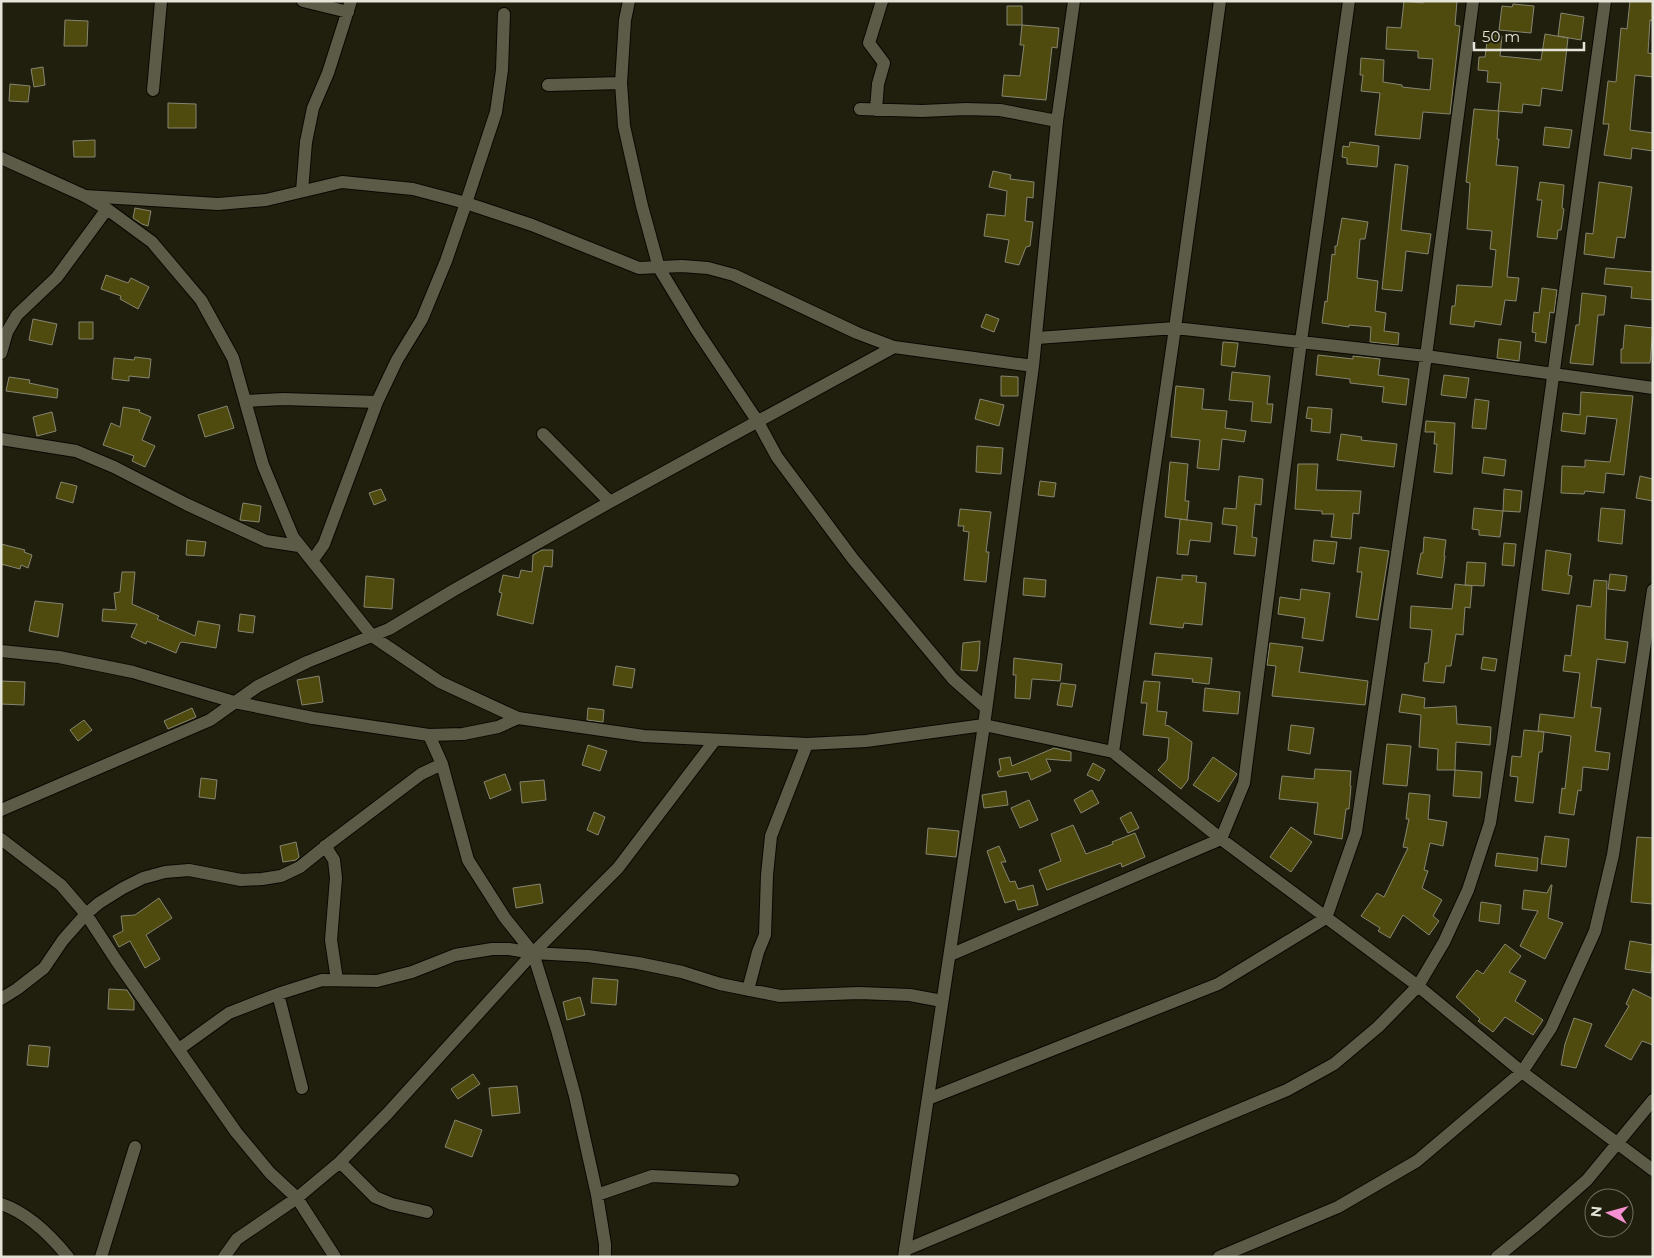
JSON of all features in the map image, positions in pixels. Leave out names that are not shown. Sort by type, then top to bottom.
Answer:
[{"type":"street","points":[[153,90],[161,1]]},
{"type":"street","points":[[302,191],[306,142],[313,108],[328,73],[350,7],[303,1]]},
{"type":"street","points":[[629,1],[625,20],[621,83],[624,126],[642,206],[659,268],[696,329],[758,422],[778,457],[853,559],[953,679],[986,708]]},
{"type":"street","points":[[876,110],[878,84],[884,63],[870,43],[882,1]]},
{"type":"street","points":[[905,1253],[984,725],[1037,338],[1057,121],[1074,1]]},
{"type":"street","points":[[1113,752],[1176,328],[1220,1]]},
{"type":"street","points":[[950,955],[1221,839],[1244,783],[1301,341],[1350,1]]},
{"type":"street","points":[[928,1099],[1218,984],[1326,918],[1356,832],[1426,356],[1473,1]]},
{"type":"street","points":[[905,1253],[1287,1090],[1334,1064],[1378,1027],[1418,986],[1444,942],[1468,890],[1490,823],[1605,1]]},
{"type":"street","points":[[312,561],[324,544],[377,402],[396,360],[422,320],[446,260],[496,112],[502,70],[504,14]]},
{"type":"street","points":[[548,84],[621,83]]},
{"type":"street","points":[[860,109],[922,111],[966,108],[1000,110],[1057,121]]},
{"type":"street","points":[[1,158],[85,196],[107,209],[152,242],[201,300],[233,358],[263,465],[293,537],[372,636],[440,682],[518,718],[644,736],[806,744],[866,741],[984,725],[1113,752],[1221,839],[1418,986],[1522,1072],[1653,1170]]},
{"type":"street","points":[[85,196],[218,204],[266,200],[342,182],[378,184],[413,189],[466,203],[532,225],[639,268],[682,266],[708,268],[734,275],[857,333],[894,347],[1033,366]]},
{"type":"street","points":[[2,348],[7,332],[17,315],[56,277],[107,209]]},
{"type":"street","points":[[1037,338],[1176,328],[1426,356],[1653,388]]},
{"type":"street","points":[[1,810],[210,720],[258,686],[307,662],[389,629],[610,502],[894,347]]},
{"type":"street","points":[[246,401],[283,399],[377,402]]},
{"type":"street","points":[[544,434],[610,502]]},
{"type":"street","points":[[1,439],[76,451],[114,467],[266,542],[299,546]]},
{"type":"street","points":[[1219,1257],[1338,1207],[1417,1160],[1522,1072],[1551,1028],[1595,931],[1613,855],[1653,590]]},
{"type":"street","points":[[1,651],[59,657],[133,672],[234,702],[313,718],[429,735],[463,734],[498,727],[518,718]]},
{"type":"street","points":[[429,735],[442,764],[468,860],[505,918],[533,953],[572,1087],[597,1195],[605,1244],[605,1257]]},
{"type":"street","points":[[224,1257],[237,1239],[297,1198],[340,1162],[387,1114],[533,953],[618,868],[715,740]]},
{"type":"street","points":[[748,990],[758,952],[765,935],[767,875],[771,836],[806,744]]},
{"type":"street","points":[[1,999],[44,968],[63,940],[86,914],[99,903],[143,878],[165,872],[189,870],[241,880],[281,876],[300,867],[422,774],[442,764]]},
{"type":"street","points":[[1,839],[61,885],[86,914],[236,1132],[270,1173],[297,1198],[335,1257]]},
{"type":"street","points":[[326,846],[334,860],[336,878],[331,940],[337,980]]},
{"type":"street","points":[[179,1049],[229,1013],[278,994],[322,980],[377,982],[412,972],[455,955],[492,949],[588,956],[638,963],[682,972],[720,984],[780,996],[858,993],[910,995],[942,1001]]},
{"type":"street","points":[[278,994],[302,1088]]},
{"type":"street","points":[[1497,1257],[1587,1180],[1653,1100]]},
{"type":"street","points":[[101,1257],[135,1147]]},
{"type":"street","points":[[340,1162],[374,1197],[392,1204],[427,1212]]},
{"type":"street","points":[[597,1195],[652,1176],[733,1180]]},
{"type":"street","points":[[1,1204],[10,1207],[37,1225],[56,1242],[68,1257]]},
{"type":"building","points":[[1404,1],[1423,3],[1424,1],[1457,1],[1455,25],[1460,26],[1450,114],[1423,112],[1420,139],[1375,135],[1380,93],[1361,91],[1363,75],[1360,75],[1361,58],[1384,60],[1383,82],[1402,85],[1402,87],[1430,90],[1433,59],[1418,58],[1418,51],[1386,49],[1387,27],[1401,28]]},
{"type":"building","points":[[1630,1],[1653,1],[1653,21],[1650,20],[1648,53],[1653,54],[1653,77],[1635,75],[1630,130],[1653,133],[1653,151],[1632,148],[1631,159],[1604,155],[1609,124],[1603,124],[1608,81],[1616,82],[1621,28],[1627,29]]},
{"type":"building","points":[[1513,4],[1534,6],[1531,33],[1499,30],[1502,6],[1512,7]]},
{"type":"building","points":[[1007,6],[1022,6],[1022,25],[1007,25]]},
{"type":"building","points":[[1561,13],[1584,17],[1581,40],[1558,36]]},
{"type":"building","points":[[65,20],[88,21],[87,46],[64,46]]},
{"type":"building","points":[[1022,25],[1059,28],[1057,48],[1052,47],[1046,100],[1002,96],[1004,75],[1020,76],[1024,45],[1020,45]]},
{"type":"building","points":[[1488,34],[1502,36],[1500,56],[1541,60],[1545,34],[1568,38],[1562,91],[1542,88],[1540,106],[1523,104],[1522,113],[1498,111],[1501,83],[1487,82],[1488,71],[1478,70],[1479,57],[1485,57]]},
{"type":"building","points":[[43,67],[45,85],[34,87],[31,69]]},
{"type":"building","points":[[10,84],[30,86],[28,102],[9,101]]},
{"type":"building","points":[[168,103],[196,104],[196,128],[168,128]]},
{"type":"building","points":[[1474,109],[1499,111],[1497,139],[1499,139],[1496,165],[1518,167],[1507,277],[1519,278],[1516,301],[1505,300],[1501,325],[1475,321],[1474,327],[1450,324],[1452,306],[1455,306],[1457,285],[1492,287],[1496,250],[1490,249],[1492,231],[1467,229],[1470,183],[1466,182]]},
{"type":"building","points":[[1545,127],[1572,130],[1569,148],[1543,145]]},
{"type":"building","points":[[95,140],[95,157],[74,157],[73,141]]},
{"type":"building","points":[[1350,142],[1379,146],[1377,167],[1347,164],[1347,158],[1342,157],[1343,146],[1349,147]]},
{"type":"building","points":[[1395,164],[1408,166],[1401,230],[1431,234],[1428,254],[1406,251],[1402,291],[1382,289]]},
{"type":"building","points":[[993,171],[1011,175],[1010,179],[1034,182],[1033,198],[1027,197],[1025,221],[1033,222],[1030,246],[1026,247],[1019,265],[1005,262],[1009,240],[984,236],[987,214],[1005,216],[1007,191],[989,187]]},
{"type":"building","points":[[1540,182],[1564,185],[1562,208],[1564,209],[1561,230],[1558,230],[1557,239],[1537,237],[1542,200],[1537,200]]},
{"type":"building","points":[[1599,182],[1632,187],[1625,238],[1617,237],[1614,258],[1584,254],[1586,233],[1593,234]]},
{"type":"building","points":[[135,208],[151,211],[148,226],[133,218]]},
{"type":"building","points":[[1342,218],[1368,222],[1365,239],[1360,239],[1357,278],[1378,281],[1375,311],[1386,313],[1384,331],[1399,333],[1398,345],[1370,342],[1371,327],[1349,325],[1349,327],[1322,323],[1325,301],[1327,302],[1332,254],[1335,255],[1335,246],[1337,246]]},
{"type":"building","points":[[1606,268],[1653,272],[1653,300],[1631,298],[1632,287],[1604,284]]},
{"type":"building","points":[[106,275],[128,283],[131,278],[149,287],[138,309],[120,299],[121,296],[101,289]]},
{"type":"building","points":[[1542,288],[1557,290],[1554,313],[1550,312],[1546,343],[1535,341],[1536,333],[1532,332],[1534,312],[1539,313]]},
{"type":"building","points":[[1582,293],[1606,296],[1604,315],[1598,315],[1593,365],[1570,363],[1576,325],[1579,325]]},
{"type":"building","points":[[986,314],[999,319],[994,332],[981,327]]},
{"type":"building","points":[[33,319],[57,324],[52,345],[29,340]]},
{"type":"building","points":[[79,322],[93,322],[93,339],[79,339]]},
{"type":"building","points":[[1625,325],[1653,328],[1650,363],[1621,363]]},
{"type":"building","points":[[1499,339],[1521,342],[1519,361],[1497,358]]},
{"type":"building","points":[[1223,342],[1238,343],[1235,367],[1221,365]]},
{"type":"building","points":[[1318,355],[1353,359],[1353,356],[1380,359],[1378,375],[1409,379],[1406,405],[1382,402],[1384,387],[1350,383],[1350,379],[1316,375]]},
{"type":"building","points":[[135,357],[151,359],[149,378],[129,376],[129,381],[112,379],[114,358],[134,360]]},
{"type":"building","points":[[1232,372],[1270,376],[1267,404],[1273,404],[1271,423],[1251,421],[1253,402],[1229,400]]},
{"type":"building","points":[[1444,375],[1469,378],[1466,398],[1441,395]]},
{"type":"building","points":[[1001,376],[1018,377],[1018,396],[1001,396]]},
{"type":"building","points":[[9,377],[30,380],[29,383],[58,389],[57,398],[6,391]]},
{"type":"building","points":[[1176,386],[1204,389],[1202,409],[1227,411],[1225,428],[1246,431],[1244,442],[1222,439],[1219,470],[1197,468],[1200,440],[1171,437]]},
{"type":"building","points":[[1581,392],[1633,396],[1624,475],[1606,473],[1604,493],[1585,491],[1584,494],[1561,493],[1562,466],[1585,467],[1585,460],[1610,462],[1617,419],[1587,416],[1585,434],[1561,431],[1563,413],[1580,415]]},
{"type":"building","points":[[980,399],[1004,405],[999,426],[975,419]]},
{"type":"building","points":[[1475,399],[1489,401],[1486,429],[1472,428]]},
{"type":"building","points":[[227,406],[234,428],[205,437],[198,415]]},
{"type":"building","points":[[123,407],[140,410],[139,412],[151,417],[142,440],[155,446],[145,467],[132,461],[134,456],[103,445],[111,423],[120,427]]},
{"type":"building","points":[[1308,407],[1332,409],[1330,433],[1311,431],[1312,419],[1306,418]]},
{"type":"building","points":[[52,412],[56,431],[37,436],[33,417]]},
{"type":"building","points":[[1426,421],[1455,423],[1452,474],[1434,472],[1437,444],[1434,444],[1435,432],[1425,432]]},
{"type":"building","points":[[1341,434],[1362,437],[1361,440],[1397,444],[1394,467],[1337,460]]},
{"type":"building","points":[[977,446],[1003,448],[1001,474],[976,472]]},
{"type":"building","points":[[1484,457],[1506,460],[1504,476],[1482,473]]},
{"type":"building","points":[[1170,462],[1188,464],[1185,501],[1189,501],[1187,520],[1165,517]]},
{"type":"building","points":[[1298,464],[1318,464],[1316,490],[1361,491],[1359,514],[1353,513],[1351,539],[1331,537],[1334,514],[1322,514],[1322,511],[1295,509]]},
{"type":"building","points":[[1239,476],[1263,479],[1261,505],[1255,504],[1252,537],[1257,538],[1255,556],[1234,554],[1237,526],[1222,524],[1224,508],[1236,509]]},
{"type":"building","points":[[1640,476],[1653,479],[1653,501],[1636,498]]},
{"type":"building","points":[[1040,481],[1056,483],[1054,497],[1038,495]]},
{"type":"building","points":[[61,482],[77,486],[73,503],[56,498]]},
{"type":"building","points":[[381,489],[386,500],[374,505],[369,493]]},
{"type":"building","points":[[1504,489],[1522,491],[1520,512],[1503,511]]},
{"type":"building","points":[[243,503],[261,506],[259,522],[240,520]]},
{"type":"building","points":[[1474,508],[1503,511],[1500,537],[1479,535],[1479,530],[1472,529]]},
{"type":"building","points":[[1601,508],[1625,510],[1622,544],[1598,541]]},
{"type":"building","points":[[960,509],[991,512],[986,552],[989,552],[986,582],[964,580],[969,532],[963,531],[964,526],[958,526]]},
{"type":"building","points":[[1180,519],[1212,523],[1210,542],[1190,540],[1188,555],[1177,554]]},
{"type":"building","points":[[1424,537],[1446,540],[1442,578],[1417,574],[1421,553],[1423,553]]},
{"type":"building","points":[[187,540],[206,542],[204,556],[186,555]]},
{"type":"building","points":[[1314,540],[1337,542],[1334,564],[1312,561]]},
{"type":"building","points":[[1504,543],[1516,544],[1514,566],[1502,565]]},
{"type":"building","points":[[1,544],[25,550],[24,552],[32,555],[28,568],[21,565],[20,569],[1,564]]},
{"type":"building","points":[[1360,547],[1389,551],[1378,620],[1356,617],[1362,572],[1357,572]]},
{"type":"building","points":[[542,550],[553,550],[552,567],[544,566],[533,624],[497,615],[502,593],[499,592],[503,575],[519,578],[521,570],[532,572],[533,555]]},
{"type":"building","points":[[1546,550],[1571,554],[1568,575],[1572,576],[1569,594],[1542,590]]},
{"type":"building","points":[[1467,562],[1486,563],[1484,586],[1465,585]]},
{"type":"building","points":[[122,572],[135,572],[132,604],[159,616],[157,619],[195,636],[198,621],[220,625],[216,648],[182,642],[176,653],[147,641],[146,644],[131,637],[137,624],[102,621],[103,609],[116,610],[114,593],[120,592]]},
{"type":"building","points":[[1610,574],[1627,576],[1625,591],[1608,589]]},
{"type":"building","points":[[1182,575],[1197,576],[1196,582],[1206,583],[1202,625],[1184,623],[1183,628],[1150,624],[1157,577],[1182,580]]},
{"type":"building","points":[[366,576],[394,579],[392,609],[364,607]]},
{"type":"building","points":[[1024,578],[1046,580],[1045,597],[1023,595]]},
{"type":"building","points":[[1594,580],[1607,581],[1605,639],[1628,642],[1625,663],[1597,659],[1591,707],[1601,708],[1595,751],[1610,753],[1608,770],[1583,767],[1581,791],[1578,790],[1574,815],[1559,813],[1562,788],[1565,789],[1571,736],[1538,731],[1540,714],[1574,718],[1580,673],[1563,671],[1565,655],[1571,656],[1577,605],[1591,607]]},
{"type":"building","points":[[1455,584],[1472,586],[1470,608],[1465,607],[1463,635],[1456,634],[1451,666],[1446,666],[1444,683],[1423,681],[1425,663],[1428,663],[1432,630],[1410,628],[1411,606],[1452,609]]},
{"type":"building","points":[[1301,589],[1330,593],[1323,641],[1302,638],[1305,618],[1278,614],[1280,597],[1300,600]]},
{"type":"building","points":[[35,601],[63,604],[58,637],[29,631]]},
{"type":"building","points":[[240,614],[255,616],[253,633],[238,631]]},
{"type":"building","points":[[980,641],[977,671],[961,670],[963,643]]},
{"type":"building","points":[[1270,643],[1303,647],[1299,672],[1368,681],[1365,705],[1272,696],[1276,666],[1267,665]]},
{"type":"building","points":[[1155,653],[1212,658],[1209,684],[1192,682],[1193,679],[1152,675]]},
{"type":"building","points":[[1483,657],[1497,659],[1495,671],[1481,669]]},
{"type":"building","points":[[1014,658],[1062,664],[1060,681],[1032,679],[1030,699],[1015,698],[1016,675],[1013,675]]},
{"type":"building","points":[[616,666],[635,669],[632,688],[613,685]]},
{"type":"building","points":[[319,676],[323,702],[302,705],[297,680]]},
{"type":"building","points":[[1,681],[25,682],[24,705],[1,704]]},
{"type":"building","points":[[1144,681],[1160,682],[1157,711],[1167,712],[1165,725],[1192,742],[1188,780],[1181,789],[1158,770],[1167,760],[1169,738],[1143,735],[1147,703],[1141,703]]},
{"type":"building","points":[[1061,683],[1076,685],[1072,707],[1057,705]]},
{"type":"building","points":[[1205,688],[1240,692],[1238,714],[1203,711]]},
{"type":"building","points":[[1402,694],[1425,698],[1424,708],[1456,706],[1457,724],[1491,727],[1490,745],[1456,742],[1455,770],[1437,770],[1438,749],[1419,747],[1421,715],[1399,712]]},
{"type":"building","points":[[192,708],[196,717],[168,729],[164,721]]},
{"type":"building","points":[[588,708],[604,710],[603,722],[587,720]]},
{"type":"building","points":[[84,720],[92,730],[78,741],[70,730]]},
{"type":"building","points":[[1291,725],[1314,728],[1310,754],[1288,750]]},
{"type":"building","points":[[1524,730],[1544,732],[1542,752],[1539,752],[1533,803],[1515,801],[1518,777],[1510,776],[1512,756],[1521,757]]},
{"type":"building","points":[[1387,744],[1411,746],[1407,786],[1383,784]]},
{"type":"building","points":[[588,745],[607,751],[600,771],[582,765]]},
{"type":"building","points":[[1054,748],[1071,752],[1071,761],[1046,759],[1051,771],[1031,780],[1028,772],[999,777],[997,772],[1001,770],[999,759],[1010,757],[1012,766]]},
{"type":"building","points":[[1213,757],[1237,774],[1219,802],[1193,785]]},
{"type":"building","points":[[1093,763],[1105,770],[1099,781],[1087,775]]},
{"type":"building","points":[[1315,769],[1351,771],[1349,809],[1346,809],[1342,839],[1314,834],[1318,803],[1279,799],[1282,776],[1314,779]]},
{"type":"building","points":[[1455,770],[1482,772],[1480,798],[1453,796]]},
{"type":"building","points":[[505,774],[511,790],[490,799],[484,782]]},
{"type":"building","points":[[201,778],[217,780],[215,799],[199,797]]},
{"type":"building","points":[[544,780],[546,800],[522,803],[520,782]]},
{"type":"building","points":[[1092,790],[1099,803],[1081,813],[1074,800]]},
{"type":"building","points":[[1006,791],[1008,805],[984,808],[982,795]]},
{"type":"building","points":[[1409,793],[1430,795],[1428,819],[1447,822],[1443,846],[1430,843],[1424,870],[1428,871],[1422,888],[1442,900],[1433,916],[1439,921],[1429,935],[1403,915],[1390,938],[1378,931],[1380,928],[1361,916],[1377,893],[1384,897],[1408,848],[1403,847],[1409,819],[1406,819]]},
{"type":"building","points":[[1029,800],[1038,820],[1020,828],[1011,808]]},
{"type":"building","points":[[594,812],[605,817],[598,835],[587,830]]},
{"type":"building","points":[[1131,812],[1139,828],[1128,833],[1120,818]]},
{"type":"building","points":[[1073,825],[1086,854],[1135,833],[1145,857],[1122,867],[1121,863],[1047,890],[1039,870],[1061,861],[1051,834]]},
{"type":"building","points":[[1291,827],[1312,842],[1291,872],[1270,857]]},
{"type":"building","points":[[928,828],[959,831],[956,857],[926,854]]},
{"type":"building","points":[[1545,836],[1569,839],[1566,867],[1541,864]]},
{"type":"building","points":[[1637,837],[1653,838],[1653,904],[1631,902]]},
{"type":"building","points":[[296,842],[299,857],[296,860],[283,862],[280,846]]},
{"type":"building","points":[[999,846],[1006,862],[1001,862],[1010,882],[1015,881],[1018,889],[1033,885],[1038,905],[1018,910],[1015,900],[1005,903],[987,851]]},
{"type":"building","points":[[1497,853],[1538,858],[1537,871],[1495,866]]},
{"type":"building","points":[[540,884],[543,903],[516,908],[513,888]]},
{"type":"building","points":[[1551,885],[1548,918],[1563,923],[1545,959],[1520,946],[1538,911],[1522,909],[1524,890],[1547,893]]},
{"type":"building","points":[[159,898],[172,918],[146,935],[160,959],[145,968],[130,941],[119,947],[113,936],[123,931],[121,916],[135,915]]},
{"type":"building","points":[[1481,902],[1501,905],[1499,924],[1479,921]]},
{"type":"building","points":[[1630,941],[1653,945],[1651,973],[1625,969]]},
{"type":"building","points":[[1505,944],[1521,956],[1509,972],[1526,981],[1515,1001],[1543,1020],[1533,1035],[1505,1017],[1493,1032],[1478,1021],[1480,1019],[1456,997],[1477,970],[1483,974]]},
{"type":"building","points":[[593,978],[618,980],[616,1005],[591,1003]]},
{"type":"building","points":[[109,989],[127,990],[134,1001],[134,1010],[108,1009]]},
{"type":"building","points":[[1633,989],[1653,999],[1653,1045],[1642,1041],[1631,1060],[1605,1046],[1629,1006],[1626,1004]]},
{"type":"building","points":[[580,997],[585,1015],[567,1020],[563,1002]]},
{"type":"building","points":[[1574,1018],[1592,1024],[1576,1068],[1561,1065],[1565,1044]]},
{"type":"building","points":[[29,1045],[50,1047],[48,1067],[27,1065]]},
{"type":"building","points":[[473,1074],[480,1084],[458,1099],[451,1089]]},
{"type":"building","points":[[517,1086],[520,1113],[492,1116],[489,1088]]},
{"type":"building","points":[[455,1120],[482,1130],[472,1157],[445,1147]]}]
